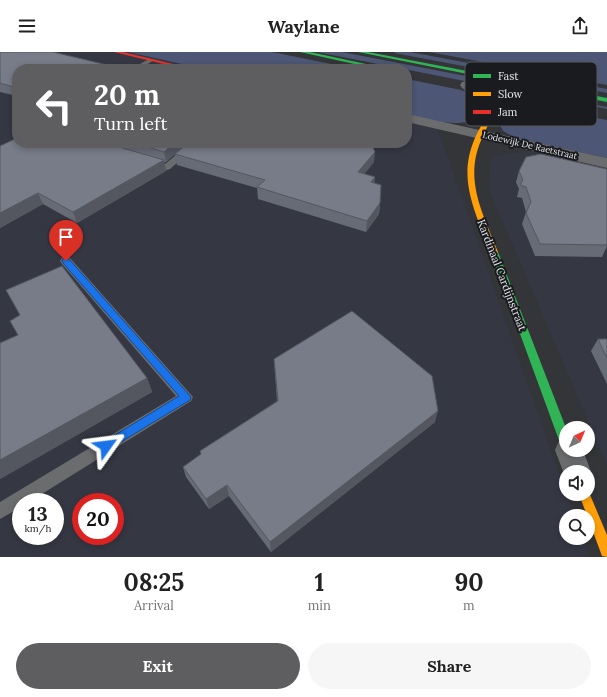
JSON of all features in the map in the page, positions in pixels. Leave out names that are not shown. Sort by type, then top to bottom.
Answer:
[{"type":"main road","points":[[116,52],[169,64]]},
{"type":"main road","points":[[302,52],[362,64]]},
{"type":"main road","points":[[360,52],[465,72]]},
{"type":"main road","points":[[597,98],[607,100]]},
{"type":"main road","name":"Kardinaal Cardijnstraat","points":[[485,126],[474,145],[468,163],[467,175],[471,192],[559,425]]},
{"type":"main road","points":[[588,501],[607,551]]},
{"type":"street","name":"Lodewijk De Raetstraat","points":[[412,119],[607,163]]},
{"type":"lane","points":[[144,64],[151,60]]},
{"type":"lane","points":[[138,158],[167,167],[190,148]]},
{"type":"lane","points":[[0,511],[186,397],[66,261]]},
{"type":"shaded area","points":[[0,52],[128,52],[182,64],[12,64],[12,148],[412,148],[412,116],[435,121],[559,474],[559,501],[569,501],[572,509],[559,509],[559,545],[586,545],[590,557],[0,557]]},
{"type":"shaded area","points":[[128,52],[272,52],[331,64],[182,64]]},
{"type":"shaded area","points":[[317,52],[342,52],[404,64],[378,64]]},
{"type":"shaded area","points":[[410,52],[465,62],[465,66],[394,53]]},
{"type":"shaded area","points":[[429,52],[607,52],[607,85],[597,83],[597,62],[483,62]]},
{"type":"shaded area","points":[[412,66],[465,76],[465,81],[412,71]]},
{"type":"shaded area","points":[[412,80],[465,91],[465,122],[451,123],[412,116]]},
{"type":"shaded area","points":[[597,87],[607,89],[607,93],[597,91]]},
{"type":"shaded area","points":[[597,105],[607,107],[607,109],[597,107]]},
{"type":"shaded area","points":[[597,118],[607,120],[607,158],[516,138],[503,131],[500,126],[597,126]]},
{"type":"shaded area","points":[[536,151],[607,168],[607,465],[595,437],[595,421],[588,421],[489,189],[491,156]]},
{"type":"building","points":[[0,52],[53,52],[103,64],[12,64],[12,87],[0,83]]},
{"type":"building","points":[[12,140],[12,148],[122,148],[164,160],[73,212],[38,193],[0,213],[0,146]]},
{"type":"building","points":[[151,148],[168,148],[164,152]]},
{"type":"building","points":[[182,148],[373,148],[375,152],[358,172],[375,177],[371,182],[381,185],[380,203],[367,221],[257,187],[265,180],[175,154]]},
{"type":"building","points":[[541,154],[607,169],[607,245],[540,244],[526,213],[531,202],[526,187],[520,185],[523,180],[519,171],[526,157]]},
{"type":"building","points":[[62,266],[147,378],[0,460],[0,343],[18,335],[10,321],[20,315],[6,290]]},
{"type":"building","points":[[352,311],[432,376],[438,411],[270,542],[227,485],[206,499],[183,467],[201,454],[200,451],[278,401],[274,359]]},
{"type":"building","points":[[598,339],[607,339],[607,358]]},
{"type":"traffic: fast","points":[[302,52],[362,64]]},
{"type":"traffic: fast","points":[[360,52],[465,72]]},
{"type":"traffic: fast","points":[[597,98],[607,100]]},
{"type":"traffic: fast","points":[[494,252],[559,424]]},
{"type":"traffic: slow","points":[[485,126],[476,144],[471,160],[470,175],[475,204],[494,252]]},
{"type":"traffic: slow","points":[[588,501],[607,551]]},
{"type":"traffic: jam","points":[[116,52],[169,64]]},
{"type":"route","points":[[66,261],[186,397],[106,446]]}]
